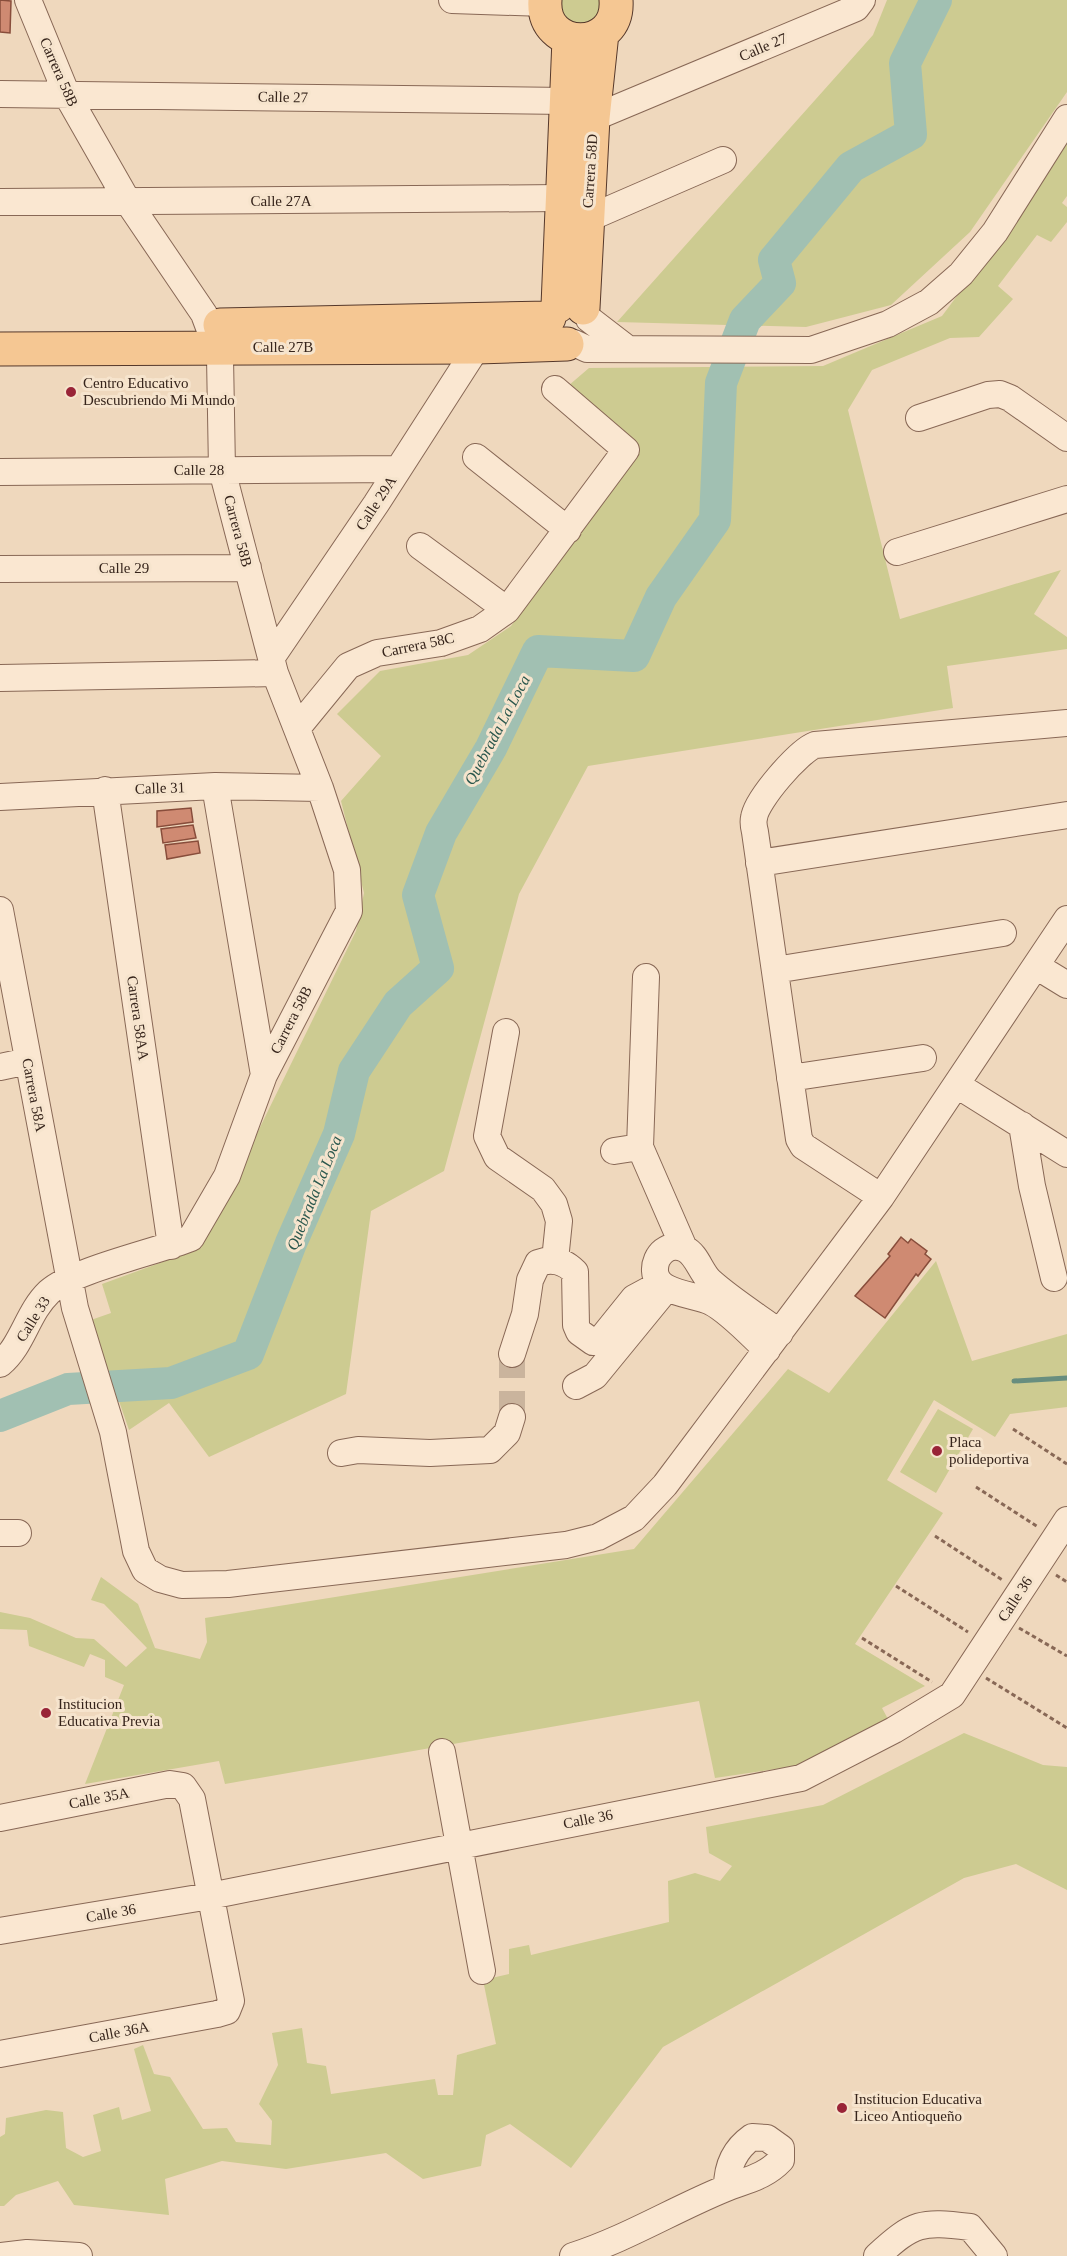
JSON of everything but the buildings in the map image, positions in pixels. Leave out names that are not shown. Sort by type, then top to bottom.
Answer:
[{"type":"main road","points":[[544,2],[545,13],[554,29],[569,39],[592,39],[602,33],[614,20],[616,0]]},
{"type":"main road","name":"Carrera 58D","points":[[570,323],[587,219],[593,118],[602,33]]},
{"type":"main road","name":"Carrera 58D","points":[[569,39],[561,198],[570,323]]},
{"type":"main road","name":"Calle 27B","points":[[0,349],[212,336],[570,323]]},
{"type":"main road","name":"Calle 27B","points":[[0,328],[477,347],[570,323]]},
{"type":"street","name":"Carrera 58B","points":[[28,0],[67,95],[128,202],[204,314],[220,357],[222,470],[273,665],[298,727],[347,870],[350,911],[264,1075],[227,1176],[203,1221],[191,1238],[69,1279]]},
{"type":"street","points":[[452,0],[544,2]]},
{"type":"street","name":"Calle 27","points":[[593,118],[856,8],[862,0]]},
{"type":"street","name":"Calle 27","points":[[0,94],[566,101]]},
{"type":"street","name":"Calle 27B","points":[[570,323],[587,349],[811,350],[888,324],[929,302],[961,274],[995,232],[1067,118]]},
{"type":"street","points":[[587,219],[723,160]]},
{"type":"street","name":"Calle 27A","points":[[0,202],[561,198]]},
{"type":"street","name":"Calle 29A","points":[[273,665],[477,347]]},
{"type":"street","name":"Carrera 58C","points":[[298,727],[348,666],[377,652],[441,643],[480,629],[507,610],[568,530],[626,450],[555,389]]},
{"type":"street","points":[[919,418],[988,395],[1000,394],[1010,398],[1067,438]]},
{"type":"street","points":[[476,457],[568,530]]},
{"type":"street","name":"Calle 28","points":[[0,472],[398,469]]},
{"type":"street","points":[[897,552],[1067,499]]},
{"type":"street","points":[[420,546],[507,610]]},
{"type":"street","name":"Calle 29","points":[[0,569],[248,568]]},
{"type":"street","points":[[0,678],[273,665]]},
{"type":"street","points":[[881,1197],[803,1146],[799,1139],[759,862],[754,817],[757,808],[804,749],[815,745],[1067,723]]},
{"type":"street","name":"Carrera 58B","points":[[215,786],[264,1075]]},
{"type":"street","name":"Calle 31","points":[[0,797],[215,786],[320,788]]},
{"type":"street","name":"Carrera 58AA","points":[[105,790],[171,1246]]},
{"type":"street","points":[[759,862],[1067,815]]},
{"type":"street","name":"Carrera 58A","points":[[1,921],[75,1308],[113,1432],[136,1551],[146,1570],[160,1579],[182,1586],[228,1584],[567,1545],[598,1537],[634,1518],[665,1485],[881,1197],[1067,920]]},
{"type":"street","points":[[775,970],[1003,933]]},
{"type":"street","points":[[1036,966],[1067,985]]},
{"type":"street","points":[[646,977],[640,1147],[684,1248]]},
{"type":"street","points":[[506,1032],[487,1136],[497,1157],[543,1189],[554,1204],[559,1221],[555,1260]]},
{"type":"street","points":[[790,1078],[923,1058]]},
{"type":"street","points":[[0,1067],[28,1061]]},
{"type":"street","points":[[957,1085],[1067,1154]]},
{"type":"street","points":[[1022,1125],[1032,1186],[1054,1278]]},
{"type":"street","points":[[614,1151],[640,1147]]},
{"type":"street","points":[[674,1246],[684,1248],[693,1255],[710,1280],[774,1341],[713,1303],[664,1286],[655,1275],[658,1256],[674,1246]]},
{"type":"street","points":[[512,1354],[525,1314],[533,1271],[538,1263],[555,1260],[564,1263],[575,1272],[576,1324],[579,1332],[593,1342],[601,1339],[634,1298],[664,1286]]},
{"type":"street","name":"Calle 33","points":[[0,1364],[11,1355],[35,1310],[49,1292],[69,1279]]},
{"type":"street","points":[[576,1386],[596,1376],[664,1286]]},
{"type":"street","points":[[341,1453],[358,1450],[430,1453],[490,1450],[507,1433],[512,1417]]},
{"type":"street","name":"Calle 36","points":[[0,1931],[210,1896],[459,1844],[801,1778],[894,1731],[952,1695],[1061,1529]]},
{"type":"street","points":[[442,1752],[482,1971]]},
{"type":"street","name":"Calle 35A","points":[[0,1818],[170,1784],[183,1786],[192,1798],[210,1896]]},
{"type":"street","name":"Calle 36A","points":[[0,2055],[227,2011],[231,2001],[210,1896]]},
{"type":"street","points":[[573,2256],[620,2238],[727,2187]]},
{"type":"street","points":[[877,2256],[903,2233],[932,2223],[970,2227],[994,2256]]},
{"type":"street","points":[[2,2256],[27,2253],[79,2256]]},
{"type":"path","points":[[1013,1429],[1067,1464]]},
{"type":"path","points":[[976,1487],[1061,1529]]},
{"type":"path","points":[[935,1536],[1020,1592]]},
{"type":"path","points":[[896,1586],[986,1644]]},
{"type":"path","points":[[1003,1618],[1067,1656]]},
{"type":"path","points":[[862,1638],[952,1695]]},
{"type":"path","points":[[970,1668],[1066,1728]]},
{"type":"shaded area","points":[[555,0],[607,0],[601,23],[569,29]]},
{"type":"shaded area","points":[[887,0],[1067,0],[1067,92],[970,232],[891,305],[806,327],[617,322],[873,35]]},
{"type":"shaded area","points":[[1067,142],[1067,196],[1062,203],[1067,207],[1067,222],[1051,242],[1037,235],[998,286],[1013,299],[979,337],[950,338],[872,370],[848,410],[900,619],[1061,570],[1034,614],[1067,637],[1067,649],[947,666],[953,708],[588,766],[519,894],[444,1171],[371,1211],[346,1394],[209,1457],[169,1403],[129,1430],[91,1320],[111,1313],[102,1284],[201,1248],[356,931],[364,893],[341,801],[381,756],[337,714],[380,671],[468,655],[511,626],[639,451],[568,386],[589,368],[823,366],[942,316],[1016,217]]},
{"type":"shaded area","points":[[936,1261],[972,1361],[1067,1334],[1067,1407],[1010,1414],[995,1437],[934,1400],[887,1480],[943,1513],[855,1644],[925,1686],[882,1708],[888,1719],[797,1766],[715,1778],[699,1701],[225,1784],[219,1761],[85,1784],[124,1685],[105,1677],[105,1660],[90,1654],[84,1667],[29,1646],[27,1630],[0,1629],[0,1612],[30,1618],[76,1638],[94,1639],[126,1667],[147,1648],[104,1604],[91,1600],[101,1577],[138,1604],[155,1648],[200,1659],[207,1642],[205,1618],[634,1549],[788,1369],[829,1393]]},
{"type":"shaded area","name":"Placa polideportiva","points":[[938,1409],[973,1429],[936,1493],[900,1472]]},
{"type":"shaded area","points":[[964,1733],[1043,1765],[1067,1767],[1067,1890],[1016,1864],[964,1878],[663,2047],[571,2168],[510,2124],[486,2135],[481,2166],[423,2179],[386,2153],[286,2169],[222,2161],[165,2179],[169,2215],[74,2205],[58,2181],[16,2195],[4,2206],[0,2206],[0,2137],[5,2134],[6,2118],[46,2110],[63,2112],[66,2148],[83,2157],[101,2151],[93,2115],[119,2107],[122,2120],[151,2111],[134,2049],[143,2045],[154,2074],[170,2077],[203,2129],[227,2128],[236,2142],[271,2145],[272,2121],[259,2104],[278,2065],[272,2033],[302,2028],[307,2063],[326,2066],[331,2094],[435,2079],[438,2095],[453,2095],[457,2055],[496,2044],[483,1980],[509,1974],[509,1949],[529,1945],[531,1955],[669,1922],[668,1881],[695,1873],[720,1881],[732,1866],[709,1853],[706,1827],[823,1805]]},
{"type":"waterway","name":"Quebrada La Loca","points":[[0,1416],[68,1389],[171,1383],[248,1354],[291,1243],[339,1134],[354,1071],[398,1004],[438,968],[418,895],[441,833],[491,748],[538,651],[634,656],[661,597],[715,520],[721,383],[745,320],[780,283],[774,260],[851,167],[911,134],[905,63],[936,0]]},
{"type":"waterway","points":[[1014,1381],[1067,1378]]},
{"type":"tunnel","points":[[512,1354],[512,1417]]},
{"type":"place","name":"Centro Educativo Descubriendo Mi Mundo","points":[[71,392]]},
{"type":"place","name":"Placa polideportiva","points":[[937,1451]]},
{"type":"place","name":"Institucion Educativa Previa","points":[[46,1713]]},
{"type":"place","name":"Institucion Educativa Liceo Antioqueño","points":[[842,2108]]}]
